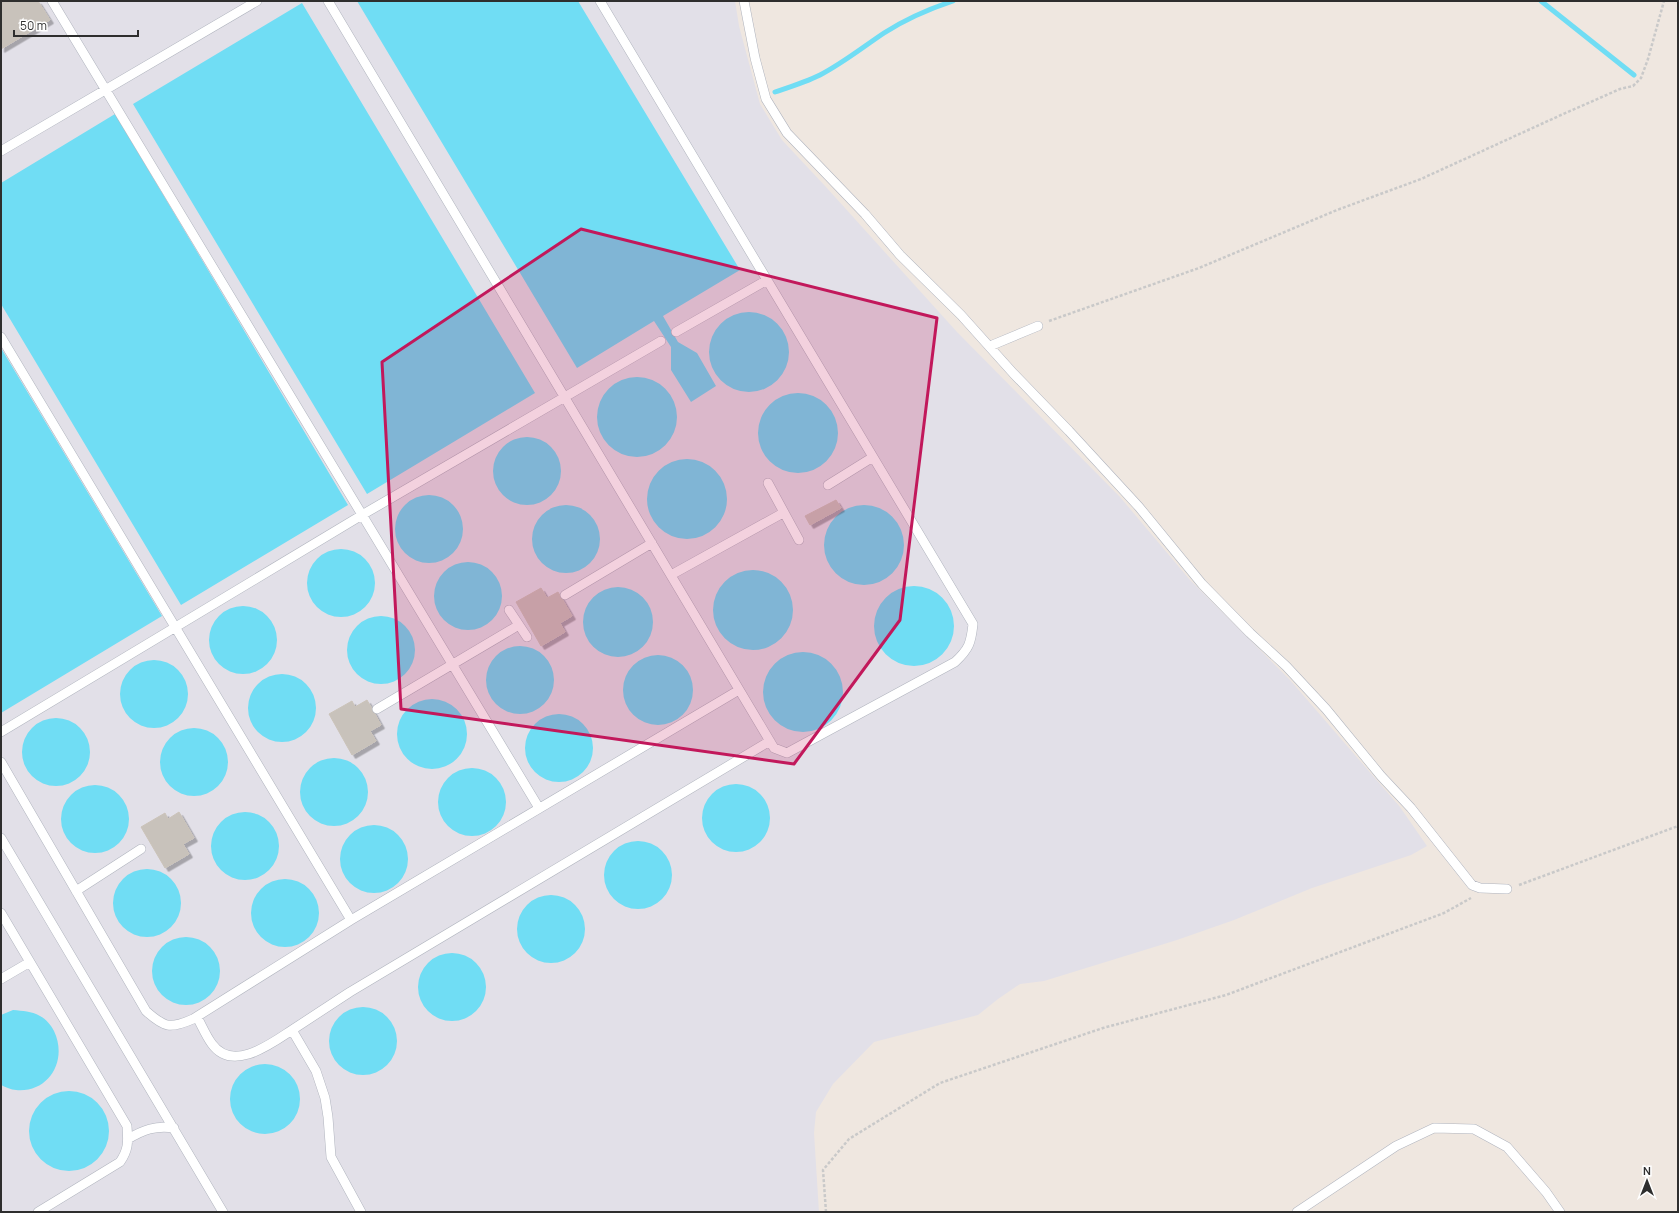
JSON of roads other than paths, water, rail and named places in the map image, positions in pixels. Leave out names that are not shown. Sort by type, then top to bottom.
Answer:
[{"type":"lane","points":[[52,1],[106,88],[539,808]]},
{"type":"lane","points":[[1,151],[106,88],[257,1]]},
{"type":"lane","points":[[328,1],[774,748],[787,753],[955,662],[966,652],[971,640],[973,624],[600,1]]},
{"type":"lane","points":[[744,1],[755,58],[766,99],[787,133],[865,214],[900,255],[961,315],[1013,373],[1139,507],[1202,584],[1250,633],[1286,666],[1326,709],[1381,776],[1411,808],[1472,885],[1488,889],[1507,889]]},
{"type":"lane","points":[[676,332],[767,280]]},
{"type":"lane","points":[[990,346],[1038,326]]},
{"type":"lane","points":[[1,337],[351,920]]},
{"type":"lane","points":[[1,732],[176,628],[362,514],[661,341]]},
{"type":"lane","points":[[828,485],[873,457]]},
{"type":"lane","points":[[768,483],[799,540]]},
{"type":"lane","points":[[671,575],[783,513]]},
{"type":"lane","points":[[565,595],[652,543]]},
{"type":"lane","points":[[509,610],[527,637]]},
{"type":"lane","points":[[377,709],[518,625]]},
{"type":"lane","points":[[1,762],[146,1011],[160,1023],[176,1026],[197,1016],[351,920],[739,690]]},
{"type":"lane","points":[[197,1016],[212,1045],[222,1052],[233,1056],[247,1056],[257,1052],[356,988],[770,741]]},
{"type":"lane","points":[[1,838],[223,1212]]},
{"type":"lane","points":[[76,890],[141,849]]},
{"type":"lane","points":[[1,913],[127,1126],[127,1152],[120,1162],[38,1212]]},
{"type":"lane","points":[[1,979],[30,962]]},
{"type":"lane","points":[[292,1030],[316,1072],[325,1098],[332,1157],[361,1212]]},
{"type":"lane","points":[[128,1139],[143,1131],[163,1126],[174,1128]]},
{"type":"lane","points":[[1297,1212],[1396,1146],[1434,1128],[1474,1130],[1507,1147],[1546,1192],[1560,1212]]},
{"type":"water","points":[[357,1],[578,1],[740,270],[663,316],[678,342],[697,353],[716,386],[691,402],[671,370],[671,347],[654,321],[577,368]]},
{"type":"water","points":[[302,3],[535,393],[367,494],[133,104]]},
{"type":"water","points":[[115,114],[348,505],[181,605],[1,304],[1,183]]},
{"type":"water","points":[[749,312],[764,315],[777,324],[786,337],[789,352],[786,367],[777,380],[764,389],[749,392],[734,389],[721,380],[712,367],[709,352],[712,337],[721,324],[734,315]]},
{"type":"water","points":[[1,348],[162,616],[1,713]]},
{"type":"water","points":[[637,377],[652,380],[665,389],[674,402],[677,417],[674,432],[665,445],[652,454],[637,457],[622,454],[609,445],[600,432],[597,417],[600,402],[609,389],[622,380]]},
{"type":"water","points":[[798,393],[813,396],[826,405],[835,418],[838,433],[835,448],[826,461],[813,470],[798,473],[783,470],[770,461],[761,448],[758,433],[761,418],[770,405],[783,396]]},
{"type":"water","points":[[520,437],[534,437],[546,442],[556,452],[561,464],[561,478],[556,490],[546,500],[534,505],[520,505],[508,500],[498,490],[493,478],[493,464],[498,452],[508,442]]},
{"type":"water","points":[[687,459],[702,462],[715,471],[724,484],[727,499],[724,514],[715,527],[702,536],[687,539],[672,536],[659,527],[650,514],[647,499],[650,484],[659,471],[672,462]]},
{"type":"water","points":[[422,495],[436,495],[448,500],[458,510],[463,522],[463,536],[458,548],[448,558],[436,563],[422,563],[410,558],[400,548],[395,536],[395,522],[400,510],[410,500]]},
{"type":"water","points":[[559,505],[573,505],[585,510],[595,520],[600,532],[600,546],[595,558],[585,568],[573,573],[559,573],[547,568],[537,558],[532,546],[532,532],[537,520],[547,510]]},
{"type":"water","points":[[864,505],[879,508],[892,517],[901,530],[904,545],[901,560],[892,573],[879,582],[864,585],[849,582],[836,573],[827,560],[824,545],[827,530],[836,517],[849,508]]},
{"type":"water","points":[[334,549],[348,549],[360,554],[370,564],[375,576],[375,590],[370,602],[360,612],[348,617],[334,617],[322,612],[312,602],[307,590],[307,576],[312,564],[322,554]]},
{"type":"water","points":[[461,562],[475,562],[487,567],[497,577],[502,589],[502,603],[497,615],[487,625],[475,630],[461,630],[449,625],[439,615],[434,603],[434,589],[439,577],[449,567]]},
{"type":"water","points":[[753,570],[768,573],[781,582],[790,595],[793,610],[790,625],[781,638],[768,647],[753,650],[738,647],[725,638],[716,625],[713,610],[716,595],[725,582],[738,573]]},
{"type":"water","points":[[914,586],[929,589],[942,598],[951,611],[954,626],[951,641],[942,654],[929,663],[914,666],[899,663],[886,654],[877,641],[874,626],[877,611],[886,598],[899,589]]},
{"type":"water","points":[[618,587],[637,593],[647,603],[653,622],[647,641],[637,651],[618,657],[599,651],[589,641],[583,622],[589,603],[599,593]]},
{"type":"water","points":[[236,606],[250,606],[262,611],[272,621],[277,633],[277,647],[272,659],[262,669],[250,674],[236,674],[224,669],[214,659],[209,647],[209,633],[214,621],[224,611]]},
{"type":"water","points":[[374,616],[388,616],[400,621],[410,631],[415,643],[415,657],[410,669],[400,679],[388,684],[374,684],[362,679],[352,669],[347,657],[347,643],[352,631],[362,621]]},
{"type":"water","points":[[513,646],[527,646],[539,651],[549,661],[554,673],[554,687],[549,699],[539,709],[527,714],[513,714],[501,709],[491,699],[486,687],[486,673],[491,661],[501,651]]},
{"type":"water","points":[[803,652],[818,655],[831,664],[840,677],[843,692],[840,707],[831,720],[818,729],[803,732],[788,729],[775,720],[766,707],[763,692],[766,677],[775,664],[788,655]]},
{"type":"water","points":[[658,655],[677,661],[687,671],[693,690],[687,709],[677,719],[658,725],[639,719],[629,709],[623,690],[629,671],[639,661]]},
{"type":"water","points":[[147,660],[161,660],[173,665],[183,675],[188,687],[188,701],[183,713],[173,723],[161,728],[147,728],[135,723],[125,713],[120,701],[120,687],[125,675],[135,665]]},
{"type":"water","points":[[275,674],[289,674],[301,679],[311,689],[316,701],[316,715],[311,727],[301,737],[289,742],[275,742],[263,737],[253,727],[248,715],[248,701],[253,689],[263,679]]},
{"type":"water","points":[[432,699],[451,705],[461,715],[467,734],[461,753],[451,763],[432,769],[413,763],[403,753],[397,734],[403,715],[413,705]]},
{"type":"water","points":[[552,714],[566,714],[578,719],[588,729],[593,741],[593,755],[588,767],[578,777],[566,782],[552,782],[540,777],[530,767],[525,755],[525,741],[530,729],[540,719]]},
{"type":"water","points":[[49,718],[63,718],[75,723],[85,733],[90,745],[90,759],[85,771],[75,781],[63,786],[49,786],[37,781],[27,771],[22,759],[22,745],[27,733],[37,723]]},
{"type":"water","points":[[187,728],[201,728],[213,733],[223,743],[228,755],[228,769],[223,781],[213,791],[201,796],[187,796],[175,791],[165,781],[160,769],[160,755],[165,743],[175,733]]},
{"type":"water","points":[[327,758],[341,758],[353,763],[363,773],[368,785],[368,799],[363,811],[353,821],[341,826],[327,826],[315,821],[305,811],[300,799],[300,785],[305,773],[315,763]]},
{"type":"water","points":[[465,768],[479,768],[491,773],[501,783],[506,795],[506,809],[501,821],[491,831],[479,836],[465,836],[453,831],[443,821],[438,809],[438,795],[443,783],[453,773]]},
{"type":"water","points":[[729,784],[743,784],[755,789],[765,799],[770,811],[770,825],[765,837],[755,847],[743,852],[729,852],[717,847],[707,837],[702,825],[702,811],[707,799],[717,789]]},
{"type":"water","points":[[88,785],[102,785],[114,790],[124,800],[129,812],[129,826],[124,838],[114,848],[102,853],[88,853],[76,848],[66,838],[61,826],[61,812],[66,800],[76,790]]},
{"type":"water","points":[[238,812],[252,812],[264,817],[274,827],[279,839],[279,853],[274,865],[264,875],[252,880],[238,880],[226,875],[216,865],[211,853],[211,839],[216,827],[226,817]]},
{"type":"water","points":[[367,825],[381,825],[393,830],[403,840],[408,852],[408,866],[403,878],[393,888],[381,893],[367,893],[355,888],[345,878],[340,866],[340,852],[345,840],[355,830]]},
{"type":"water","points":[[631,841],[645,841],[657,846],[667,856],[672,868],[672,882],[667,894],[657,904],[645,909],[631,909],[619,904],[609,894],[604,882],[604,868],[609,856],[619,846]]},
{"type":"water","points":[[140,869],[154,869],[166,874],[176,884],[181,896],[181,910],[176,922],[166,932],[154,937],[140,937],[128,932],[118,922],[113,910],[113,896],[118,884],[128,874]]},
{"type":"water","points":[[278,879],[292,879],[304,884],[314,894],[319,906],[319,920],[314,932],[304,942],[292,947],[278,947],[266,942],[256,932],[251,920],[251,906],[256,894],[266,884]]},
{"type":"water","points":[[544,895],[558,895],[570,900],[580,910],[585,922],[585,936],[580,948],[570,958],[558,963],[544,963],[532,958],[522,948],[517,936],[517,922],[522,910],[532,900]]},
{"type":"water","points":[[179,937],[193,937],[205,942],[215,952],[220,964],[220,978],[215,990],[205,1000],[193,1005],[179,1005],[167,1000],[157,990],[152,978],[152,964],[157,952],[167,942]]},
{"type":"water","points":[[445,953],[459,953],[471,958],[481,968],[486,980],[486,994],[481,1006],[471,1016],[459,1021],[445,1021],[433,1016],[423,1006],[418,994],[418,980],[423,968],[433,958]]},
{"type":"water","points":[[356,1007],[370,1007],[382,1012],[392,1022],[397,1034],[397,1048],[392,1060],[382,1070],[370,1075],[356,1075],[344,1070],[334,1060],[329,1048],[329,1034],[334,1022],[344,1012]]},
{"type":"water","points":[[13,1010],[30,1012],[42,1017],[53,1029],[58,1042],[59,1053],[53,1072],[38,1086],[28,1090],[14,1090],[1,1085],[1,1015]]},
{"type":"water","points":[[265,1064],[284,1070],[294,1080],[300,1099],[294,1118],[284,1128],[265,1134],[246,1128],[236,1118],[230,1099],[236,1080],[246,1070]]},
{"type":"water","points":[[69,1091],[84,1094],[97,1103],[106,1116],[109,1131],[106,1146],[97,1159],[84,1168],[69,1171],[54,1168],[41,1159],[32,1146],[29,1131],[32,1116],[41,1103],[54,1094]]},
{"type":"waterway","points":[[775,92],[820,75],[901,23],[926,11],[953,1]]},
{"type":"waterway","points":[[1541,1],[1634,75]]}]
